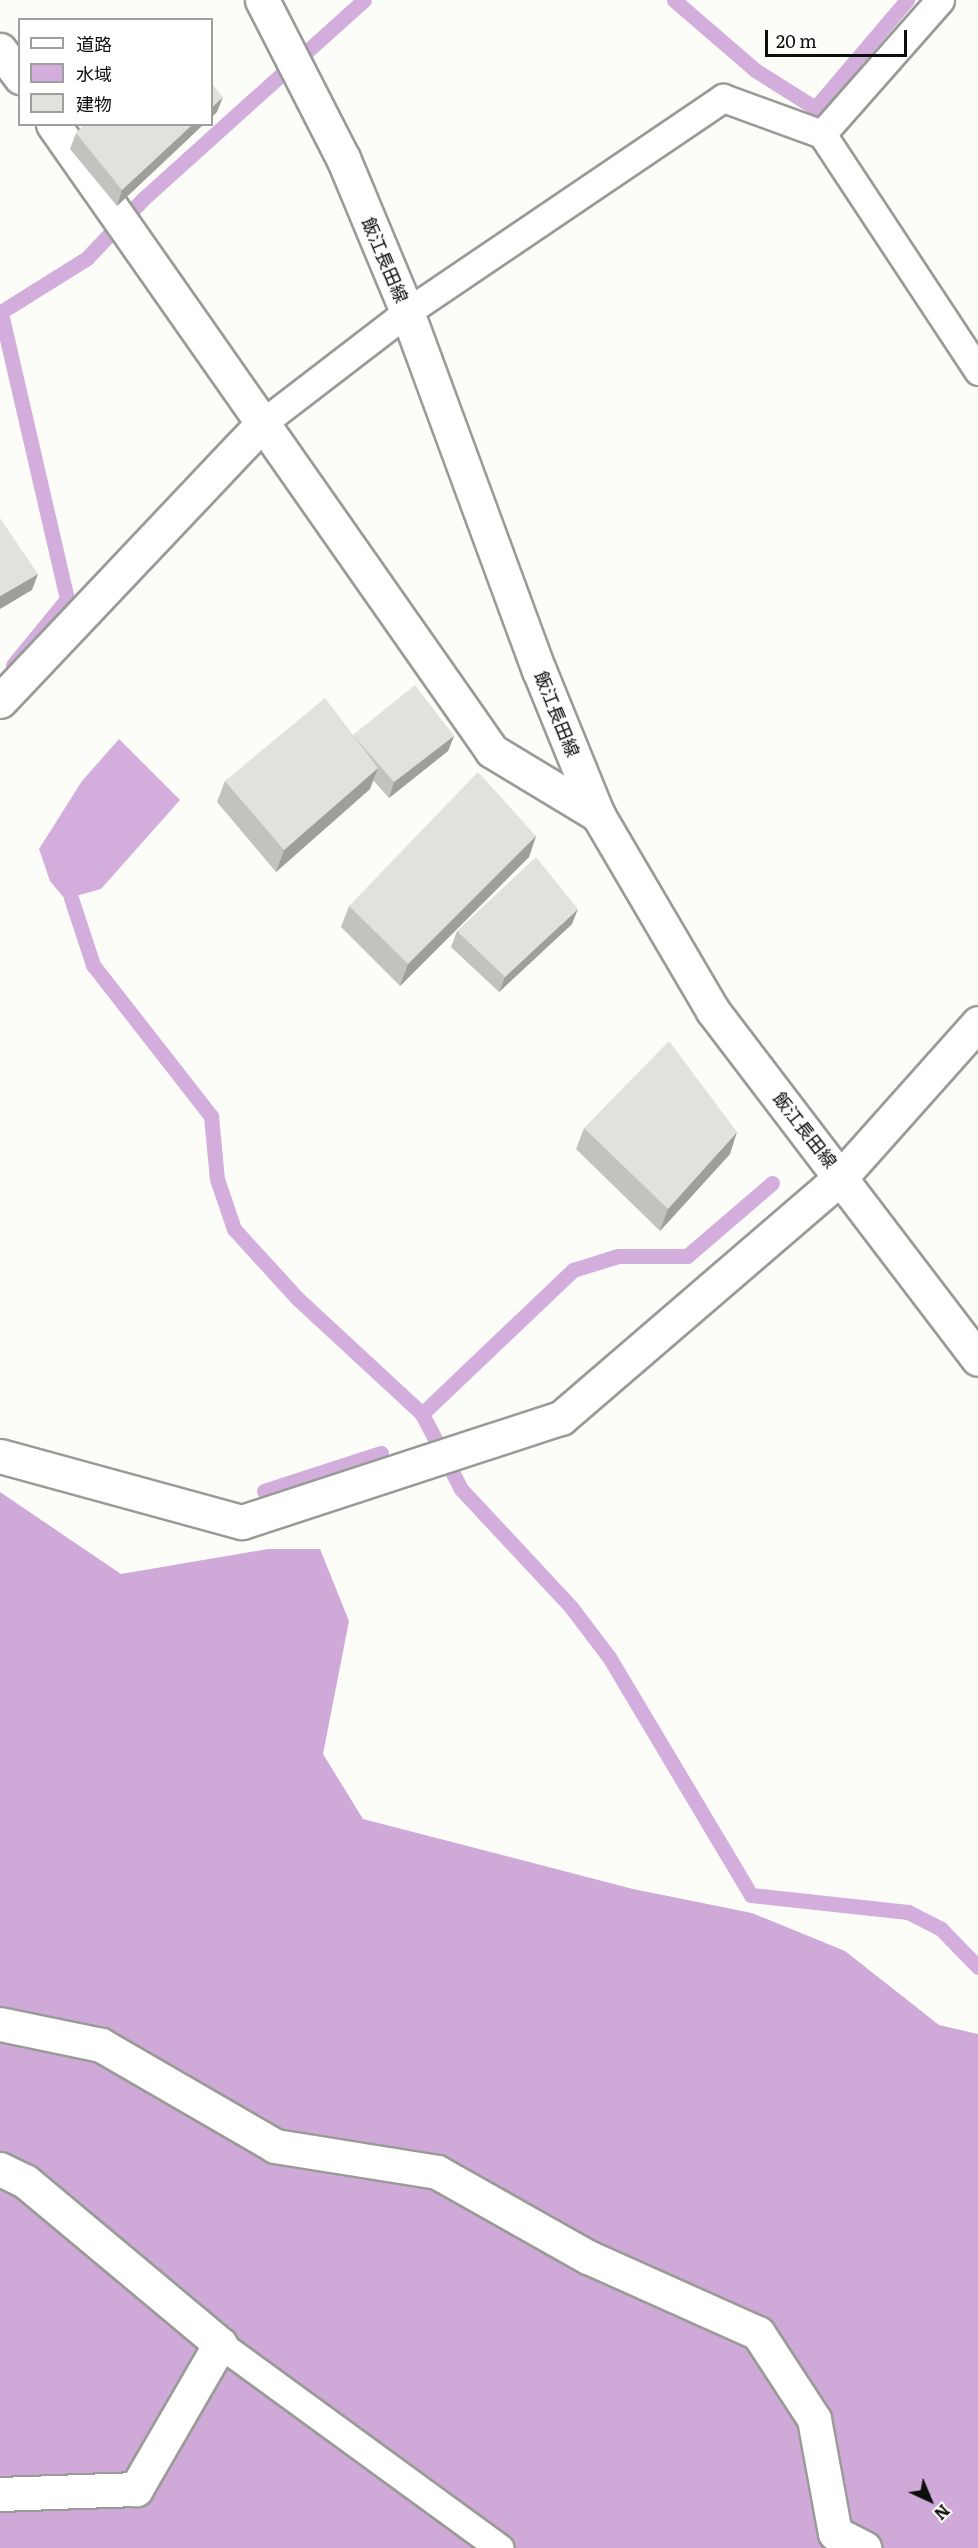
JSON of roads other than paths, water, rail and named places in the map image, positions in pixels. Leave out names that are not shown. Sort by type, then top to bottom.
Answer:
[{"type":"street","name":"飯江長田線","points":[[262,0],[343,158],[407,312],[539,670],[598,815],[713,1011],[978,1359]]},
{"type":"street","points":[[0,50],[18,74]]},
{"type":"street","points":[[54,126],[265,421],[492,751],[598,815]]},
{"type":"street","points":[[0,701],[265,421]]},
{"type":"street","points":[[0,1456],[242,1522],[561,1418],[841,1177],[978,1023]]},
{"type":"street","points":[[0,2024],[101,2045],[274,2146],[437,2172],[588,2257],[758,2333],[814,2420],[835,2533],[864,2548]]},
{"type":"street","points":[[0,2169],[25,2181],[220,2344],[136,2489],[0,2494]]},
{"type":"lane","points":[[822,134],[940,0]]},
{"type":"lane","points":[[265,421],[407,312],[723,98],[822,134],[978,371]]},
{"type":"lane","points":[[220,2344],[500,2548]]},
{"type":"water","points":[[119,739],[180,800],[101,889],[65,899],[50,881],[39,849],[82,781]]},
{"type":"waterway","points":[[13,665],[67,599],[1,312],[87,258],[143,199],[364,0]]},
{"type":"waterway","points":[[674,0],[755,70],[815,108],[907,0]]},
{"type":"waterway","points":[[71,898],[93,965],[211,1116],[217,1179],[234,1229],[298,1299],[422,1414]]},
{"type":"waterway","points":[[772,1183],[687,1256],[618,1256],[573,1270],[422,1414],[461,1489],[571,1607],[609,1657],[751,1895],[908,1912],[941,1929],[978,1967]]},
{"type":"waterway","points":[[264,1491],[381,1453]]}]
